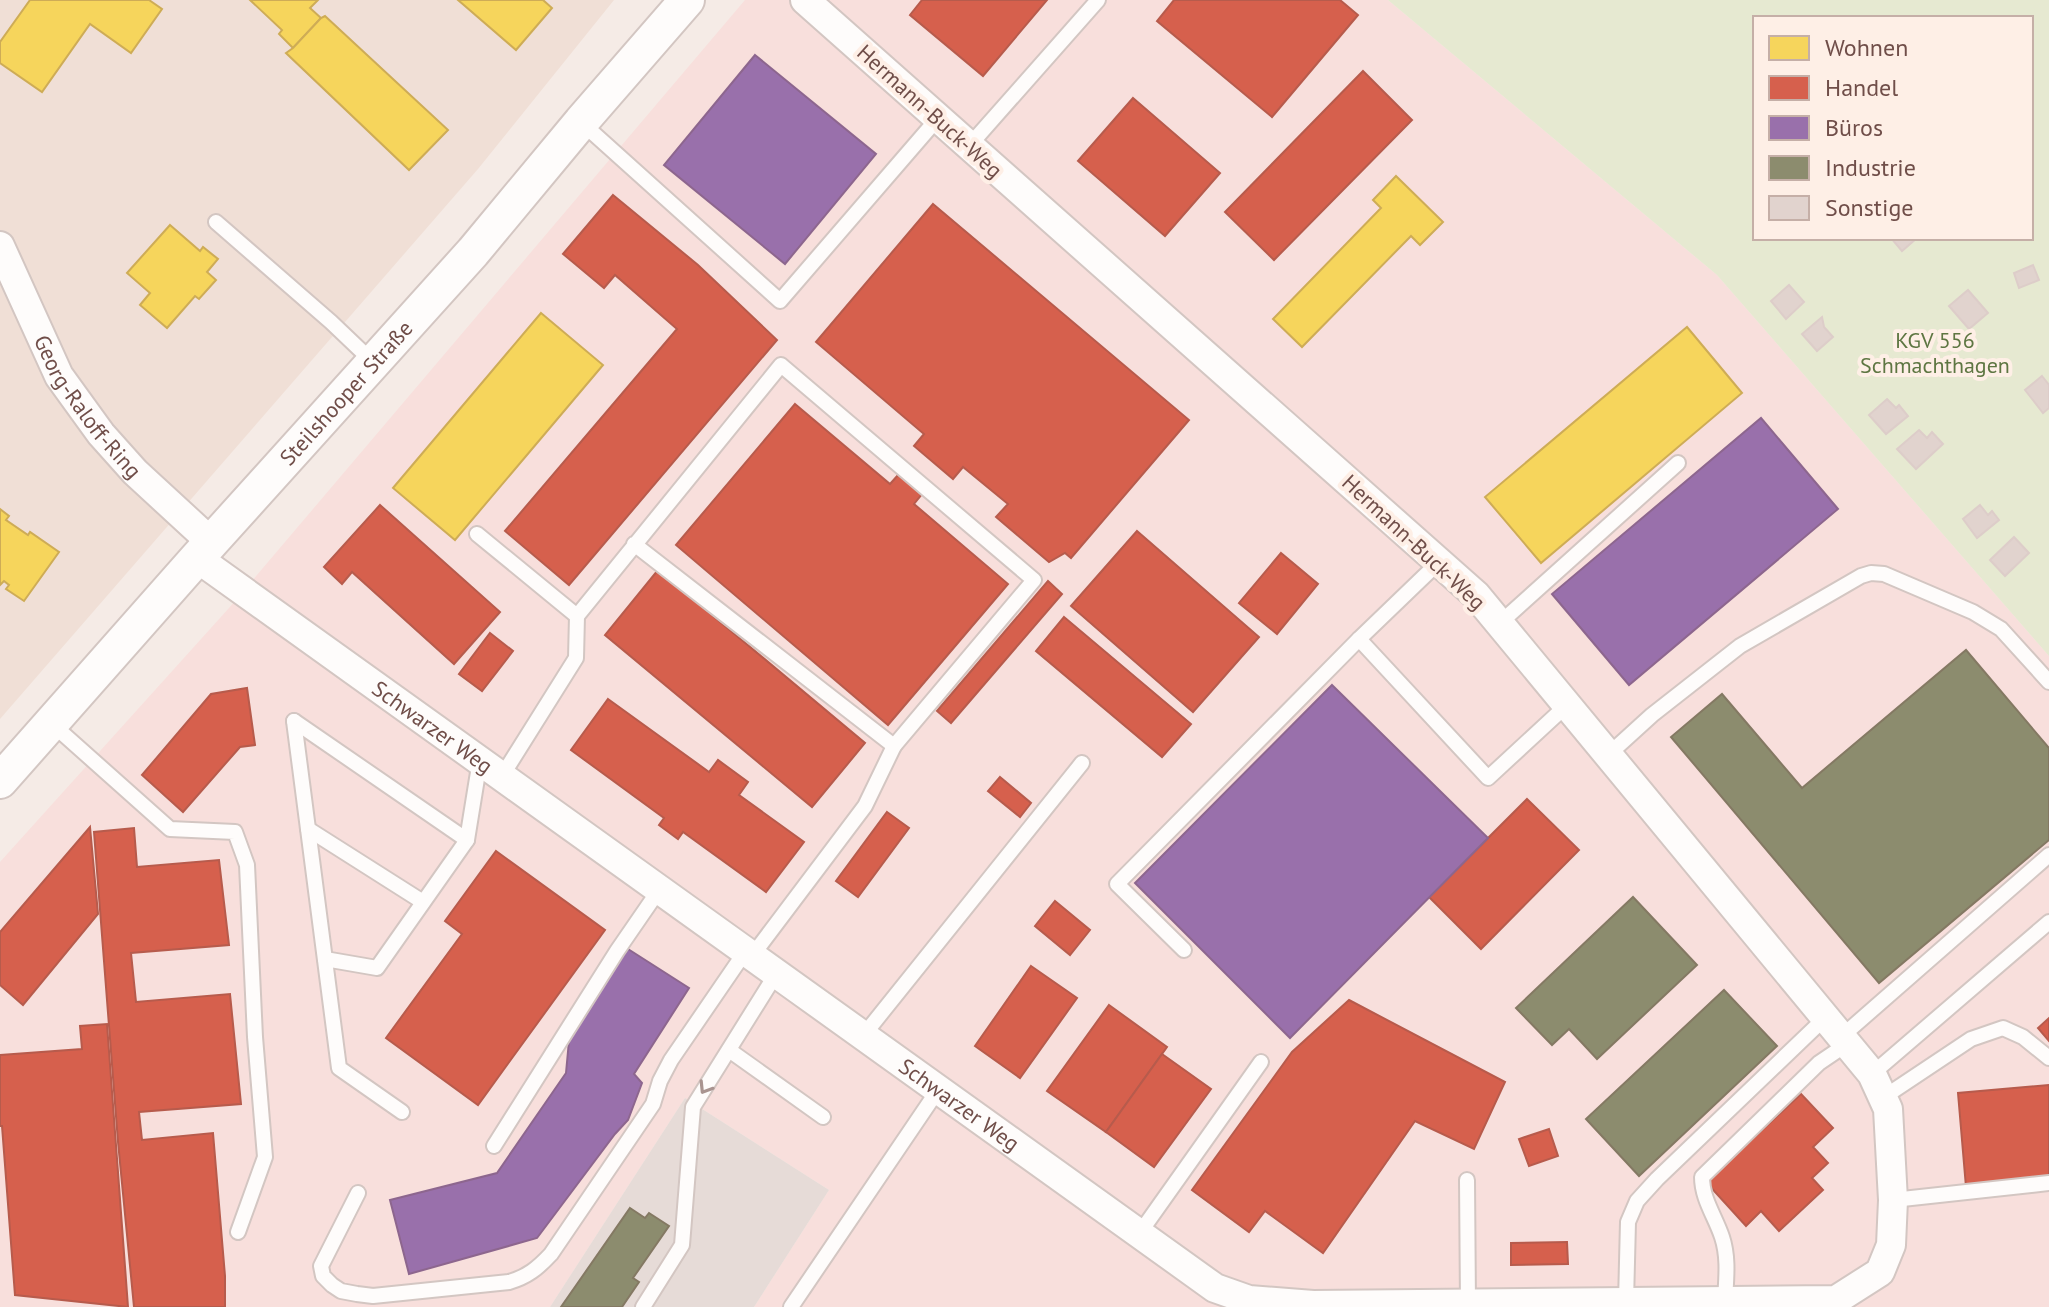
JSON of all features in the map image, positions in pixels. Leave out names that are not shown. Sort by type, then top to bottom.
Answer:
[{"type":"street","name":"Hermann-Buck-Weg","points":[[805,0],[1476,595],[1838,1033],[1878,1086]]},
{"type":"street","name":"Steilshooper Straße","points":[[0,781],[473,252],[676,4]]},
{"type":"street","name":"Georg-Raloff-Ring","points":[[0,246],[59,376],[101,434],[204,550]]},
{"type":"street","name":"Schwarzer Weg","points":[[204,550],[491,768],[659,890],[1215,1288],[1249,1304],[1836,1300],[1880,1272],[1891,1245],[1893,1200]]},
{"type":"street","points":[[1878,1086],[1888,1109],[1893,1200]]},
{"type":"lane","points":[[969,146],[1098,0]]},
{"type":"lane","points":[[581,122],[780,301],[938,118]]},
{"type":"lane","points":[[216,222],[374,363]]},
{"type":"lane","points":[[325,959],[377,968],[467,840],[491,768],[576,658],[577,616],[781,365],[1034,580],[894,746],[865,806],[671,1060],[653,1104],[551,1254],[538,1268],[525,1277],[509,1282],[373,1296],[341,1291],[323,1276],[321,1266],[358,1193]]},
{"type":"lane","points":[[1500,623],[1678,463]]},
{"type":"lane","points":[[477,534],[577,616]]},
{"type":"lane","points":[[634,544],[894,746]]},
{"type":"lane","points":[[1184,950],[1117,884],[1439,562]]},
{"type":"lane","points":[[1608,755],[1652,715],[1740,646],[1871,573],[1884,574],[1973,612],[2001,629],[2049,682]]},
{"type":"lane","points":[[1359,639],[1488,778],[1567,705]]},
{"type":"lane","points":[[402,1112],[339,1068],[294,721],[467,840]]},
{"type":"lane","points":[[51,723],[170,829],[235,832],[247,865],[255,1037],[265,1157],[238,1232]]},
{"type":"lane","points":[[863,1036],[1082,763]]},
{"type":"lane","points":[[308,829],[423,902]]},
{"type":"lane","points":[[1626,1302],[1628,1222],[1637,1201],[1657,1179],[1838,1033],[2049,855]]},
{"type":"lane","points":[[494,1146],[659,890]]},
{"type":"lane","points":[[1878,1086],[2049,922]]},
{"type":"lane","points":[[643,1307],[682,1245],[693,1107],[776,974]]},
{"type":"lane","points":[[1878,1086],[1971,1039],[2003,1028],[2023,1037],[2049,1058]]},
{"type":"lane","points":[[1725,1301],[1726,1253],[1722,1236],[1702,1191],[1702,1177],[1819,1063],[1838,1033]]},
{"type":"lane","points":[[729,1050],[823,1117]]},
{"type":"lane","points":[[1139,1234],[1261,1062]]},
{"type":"lane","points":[[791,1307],[938,1090]]},
{"type":"lane","points":[[1467,1180],[1468,1304]]},
{"type":"lane","points":[[1893,1200],[2049,1183]]},
{"type":"shaded area","points":[[0,0],[614,0],[478,169],[0,719]]},
{"type":"shaded area","points":[[745,0],[1388,0],[1717,275],[2049,656],[2049,1307],[754,1307],[829,1190],[685,1098],[550,1307],[0,1307],[0,862],[229,608]]},
{"type":"shaded area","points":[[685,1098],[829,1190],[754,1307],[550,1307]]},
{"type":"green space","name":"KGV 556 Schmachthagen","points":[[1388,0],[2049,0],[2049,656],[1717,275]]},
{"type":"building: Wohnen","points":[[30,0],[149,0],[162,9],[131,53],[90,24],[42,92],[0,63],[0,42]]},
{"type":"building: Wohnen","points":[[250,0],[318,0],[310,8],[321,18],[293,48],[279,34],[282,30]]},
{"type":"building: Wohnen","points":[[458,0],[543,0],[552,8],[516,50]]},
{"type":"building: Wohnen","points":[[325,16],[448,130],[409,170],[286,53]]},
{"type":"building: Wohnen","points":[[1396,176],[1443,222],[1420,245],[1411,236],[1302,347],[1273,319],[1381,208],[1373,200]]},
{"type":"building: Wohnen","points":[[170,225],[200,251],[203,247],[218,259],[207,272],[216,280],[199,299],[195,296],[167,328],[140,305],[150,293],[127,273]]},
{"type":"building: Wohnen","points":[[541,313],[603,365],[455,540],[393,488]]},
{"type":"building: Wohnen","points":[[1687,327],[1742,393],[1541,563],[1485,497]]},
{"type":"building: Wohnen","points":[[0,509],[9,516],[6,520],[59,552],[24,601],[6,589],[9,585],[4,581],[0,585]]},
{"type":"building: Handel","points":[[922,0],[1047,0],[983,76],[910,15]]},
{"type":"building: Handel","points":[[1174,0],[1340,0],[1358,15],[1272,117],[1157,21]]},
{"type":"building: Handel","points":[[1363,71],[1412,120],[1274,260],[1225,212]]},
{"type":"building: Handel","points":[[1133,98],[1220,173],[1165,236],[1078,161]]},
{"type":"building: Handel","points":[[613,195],[698,265],[777,340],[569,585],[505,531],[677,329],[615,275],[604,288],[563,254]]},
{"type":"building: Handel","points":[[933,204],[1189,420],[1071,558],[1065,553],[1049,562],[996,517],[1008,504],[963,467],[953,479],[914,446],[924,434],[816,342]]},
{"type":"building: Handel","points":[[795,404],[890,484],[899,474],[922,494],[914,504],[1008,584],[888,725],[676,545]]},
{"type":"building: Handel","points":[[380,505],[500,612],[454,664],[352,572],[342,584],[324,567]]},
{"type":"building: Handel","points":[[1137,531],[1259,637],[1193,712],[1071,606]]},
{"type":"building: Handel","points":[[1281,553],[1318,584],[1277,634],[1239,603]]},
{"type":"building: Handel","points":[[658,570],[865,743],[812,807],[605,635]]},
{"type":"building: Handel","points":[[1048,581],[1062,594],[951,723],[937,711]]},
{"type":"building: Handel","points":[[1064,617],[1191,724],[1162,757],[1036,651]]},
{"type":"building: Handel","points":[[490,633],[513,651],[482,691],[459,674]]},
{"type":"building: Handel","points":[[247,688],[255,745],[240,747],[183,812],[142,775],[211,694]]},
{"type":"building: Handel","points":[[608,699],[709,772],[718,760],[748,782],[739,795],[804,842],[766,892],[683,832],[678,839],[659,825],[664,818],[571,750]]},
{"type":"building: Handel","points":[[1000,777],[1031,803],[1020,817],[988,791]]},
{"type":"building: Handel","points":[[1527,799],[1579,850],[1481,949],[1429,897]]},
{"type":"building: Handel","points":[[887,812],[909,828],[858,897],[836,881]]},
{"type":"building: Handel","points":[[90,827],[98,914],[23,1005],[0,985],[0,932]]},
{"type":"building: Handel","points":[[134,828],[137,867],[219,860],[229,945],[131,953],[136,1002],[230,994],[241,1104],[139,1112],[142,1140],[213,1133],[225,1307],[134,1307],[94,832]]},
{"type":"building: Handel","points":[[496,851],[605,930],[478,1105],[386,1038],[462,934],[445,921]]},
{"type":"building: Handel","points":[[1055,901],[1090,930],[1070,955],[1035,926]]},
{"type":"building: Handel","points":[[1031,966],[1077,998],[1020,1078],[975,1046]]},
{"type":"building: Handel","points":[[1349,1000],[1505,1082],[1474,1149],[1415,1121],[1323,1253],[1265,1211],[1249,1232],[1192,1190],[1292,1052]]},
{"type":"building: Handel","points":[[1109,1005],[1167,1047],[1106,1132],[1047,1091]]},
{"type":"building: Handel","points":[[2049,1018],[2049,1041],[2038,1028]]},
{"type":"building: Handel","points":[[107,1024],[128,1307],[15,1295],[0,1126],[0,1055],[82,1049],[80,1026]]},
{"type":"building: Handel","points":[[1162,1054],[1211,1089],[1154,1167],[1106,1132]]},
{"type":"building: Handel","points":[[2049,1085],[2049,1180],[1966,1187],[1958,1093]]},
{"type":"building: Handel","points":[[1801,1094],[1833,1128],[1813,1147],[1828,1163],[1812,1178],[1823,1190],[1779,1231],[1761,1211],[1746,1226],[1706,1182]]},
{"type":"building: Handel","points":[[1549,1129],[1558,1156],[1529,1166],[1519,1139]]},
{"type":"building: Handel","points":[[1567,1242],[1568,1264],[1511,1265],[1511,1243]]},
{"type":"building: Büros","points":[[755,55],[876,154],[785,264],[664,165]]},
{"type":"building: Büros","points":[[1761,418],[1838,509],[1629,685],[1552,594]]},
{"type":"building: Büros","points":[[1332,685],[1488,838],[1290,1038],[1135,883]]},
{"type":"building: Büros","points":[[628,949],[689,988],[634,1074],[642,1083],[628,1120],[537,1238],[409,1274],[390,1200],[497,1173],[566,1073],[570,1030]]},
{"type":"building: Industrie","points":[[1966,650],[2049,748],[2049,840],[1879,983],[1671,737],[1722,694],[1802,788]]},
{"type":"building: Industrie","points":[[1633,897],[1697,965],[1597,1059],[1569,1029],[1552,1045],[1516,1008]]},
{"type":"building: Industrie","points":[[1724,990],[1777,1046],[1639,1176],[1586,1119]]},
{"type":"building: Industrie","points":[[630,1208],[645,1218],[649,1213],[669,1226],[633,1278],[639,1282],[622,1307],[561,1307]]},
{"type":"building: Sonstige","points":[[1893,240],[1915,240],[1902,251]]},
{"type":"building: Sonstige","points":[[2033,265],[2039,280],[2019,288],[2014,273]]},
{"type":"building: Sonstige","points":[[1789,285],[1804,302],[1786,319],[1771,301]]},
{"type":"building: Sonstige","points":[[1968,290],[1988,313],[1969,329],[1949,306]]},
{"type":"building: Sonstige","points":[[1822,317],[1824,327],[1833,337],[1817,351],[1802,334]]},
{"type":"building: Sonstige","points":[[2042,376],[2049,385],[2049,408],[2043,413],[2025,390]]},
{"type":"building: Sonstige","points":[[1887,399],[1896,408],[1899,405],[1908,416],[1886,434],[1869,415]]},
{"type":"building: Sonstige","points":[[1919,430],[1927,438],[1932,432],[1943,444],[1916,469],[1897,449]]},
{"type":"building: Sonstige","points":[[1980,505],[1988,515],[1992,511],[1999,520],[1977,538],[1963,519]]},
{"type":"building: Sonstige","points":[[2014,537],[2029,553],[2005,576],[1990,560]]}]
